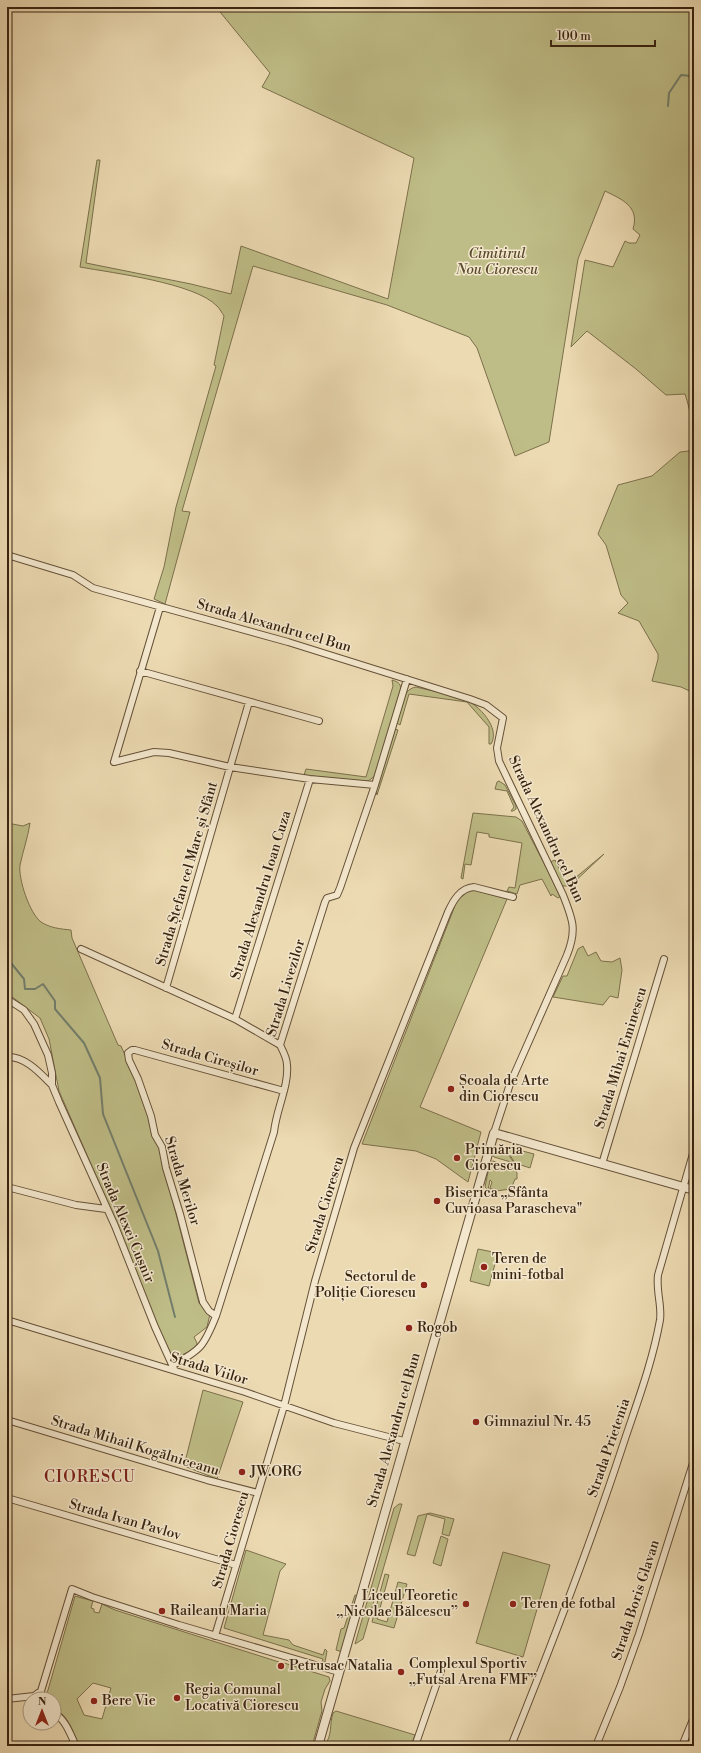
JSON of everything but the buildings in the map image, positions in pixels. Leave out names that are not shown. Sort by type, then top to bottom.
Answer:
[{"type":"street","name":"Strada Alexandru cel Bun","points":[[7,556],[73,575],[93,588],[288,642],[486,705],[503,718],[497,748],[499,761],[563,895],[573,923],[574,934],[571,944],[510,1084],[494,1133],[404,1441],[318,1746]]},
{"type":"street","points":[[160,607],[140,671],[319,721]]},
{"type":"street","name":"Strada Ștefan cel Mare și Sfânt","points":[[140,671],[114,762],[154,752],[169,753],[230,767],[310,779],[375,785]]},
{"type":"street","name":"Strada Livezilor","points":[[174,1368],[200,1348],[208,1336],[216,1316],[274,1132],[275,1120],[284,1091],[288,1065],[280,1045],[325,902],[327,898],[337,895],[375,785],[407,679]]},
{"type":"street","name":"Strada Ștefan cel Mare și Sfânt","points":[[166,988],[249,702]]},
{"type":"street","name":"Strada Alexandru Ioan Cuza","points":[[235,1019],[310,779]]},
{"type":"street","name":"Strada Ciorescu","points":[[215,1636],[284,1406],[315,1281],[354,1148],[453,901],[456,896],[469,887],[513,897]]},
{"type":"street","points":[[81,949],[235,1019],[280,1045]]},
{"type":"street","name":"Strada Mihai Eminescu","points":[[602,1164],[664,959]]},
{"type":"street","points":[[7,999],[24,1010],[34,1024],[48,1055],[52,1073],[52,1085]]},
{"type":"street","name":"Strada Cireșilor","points":[[130,1051],[135,1050],[161,1056],[284,1091]]},
{"type":"street","name":"Strada Merilor","points":[[130,1051],[128,1056],[129,1060],[146,1100],[155,1135],[162,1147],[166,1168],[180,1214],[203,1302],[209,1311],[216,1316]]},
{"type":"street","points":[[7,1057],[16,1058],[36,1069],[52,1085]]},
{"type":"street","name":"Strada Alexei Cușnir","points":[[52,1085],[118,1233],[155,1327],[174,1368]]},
{"type":"street","points":[[494,1133],[694,1190]]},
{"type":"street","name":"Strada Prietenia","points":[[511,1746],[579,1571],[639,1397],[660,1319],[657,1291],[658,1275],[694,1150]]},
{"type":"street","points":[[7,1187],[76,1205],[106,1209]]},
{"type":"street","name":"Strada Viilor","points":[[7,1320],[174,1368],[334,1423],[404,1441]]},
{"type":"street","name":"Strada Mihail Kogălniceanu","points":[[7,1420],[213,1482],[258,1493]]},
{"type":"street","name":"Strada Boris Glavan","points":[[596,1746],[620,1687],[639,1634],[694,1460]]},
{"type":"street","name":"Strada Ivan Pavlov","points":[[7,1498],[236,1565]]},
{"type":"street","points":[[41,1691],[72,1589],[107,1602],[215,1636],[339,1672]]},
{"type":"street","points":[[415,1746],[441,1670]]},
{"type":"street","points":[[7,1699],[22,1698]]},
{"type":"street","points":[[682,1746],[694,1716]]},
{"type":"street","points":[[62,1718],[66,1723],[76,1746]]},
{"type":"green space","name":"Cimitirul Nou Ciorescu","points":[[216,7],[694,7],[694,315],[691,316],[694,346],[694,693],[681,687],[652,681],[658,654],[639,621],[618,613],[628,603],[621,595],[606,545],[598,534],[618,485],[652,476],[680,452],[689,451],[692,438],[689,407],[685,394],[666,395],[636,369],[587,331],[571,347],[585,260],[613,267],[625,241],[629,243],[636,243],[640,235],[633,229],[634,214],[628,204],[605,191],[578,259],[549,442],[515,456],[477,348],[469,337],[387,305],[253,266],[182,511],[190,512],[165,604],[154,599],[164,567],[176,507],[216,366],[214,365],[224,316],[217,306],[206,298],[191,291],[153,280],[80,267],[97,160],[100,160],[86,263],[191,284],[231,294],[241,246],[388,299],[414,158],[262,87],[270,73]]},
{"type":"green space","points":[[392,680],[399,684],[401,691],[375,776],[368,781],[362,782],[304,775],[306,769],[366,777],[393,686]]},
{"type":"green space","points":[[416,687],[458,697],[476,706],[491,724],[493,738],[491,744],[489,744],[489,727],[467,702],[409,694],[400,725],[397,723],[404,696],[411,689]]},
{"type":"green space","points":[[395,729],[398,730],[377,795],[376,791]]},
{"type":"green space","points":[[499,781],[505,785],[516,806],[516,809],[513,811],[511,811],[514,807],[507,791],[495,789],[497,782]]},
{"type":"green space","points":[[473,813],[516,817],[522,821],[561,896],[558,898],[552,894],[551,896],[542,879],[520,885],[517,894],[507,891],[509,887],[515,888],[522,843],[489,837],[489,834],[477,832],[471,865],[465,864],[463,879],[461,878]]},
{"type":"green space","points":[[7,823],[23,826],[30,823],[20,865],[21,879],[29,904],[37,918],[44,924],[59,929],[71,930],[72,938],[118,1045],[121,1046],[136,1080],[158,1144],[199,1303],[210,1314],[207,1327],[194,1337],[197,1343],[196,1348],[176,1358],[172,1356],[164,1343],[111,1210],[59,1091],[49,1039],[40,1018],[7,993]]},
{"type":"green space","points":[[604,854],[570,886],[562,886],[550,862],[555,860],[566,882],[569,883]]},
{"type":"green space","points":[[470,889],[507,899],[420,1107],[481,1132],[468,1182],[436,1159],[416,1151],[362,1144],[458,898]]},
{"type":"green space","points":[[583,946],[588,956],[596,952],[601,961],[612,962],[620,958],[622,970],[618,998],[610,996],[603,1005],[553,997],[563,976],[567,976],[578,949]]},
{"type":"green space","points":[[511,1148],[534,1154],[530,1168],[515,1163],[506,1149]]},
{"type":"green space","points":[[505,1149],[514,1163],[494,1157],[494,1152]]},
{"type":"green space","points":[[493,1161],[515,1169],[517,1179],[515,1179],[511,1189],[496,1191],[496,1189],[490,1189],[489,1191],[492,1182],[490,1180],[488,1190],[485,1187],[490,1162]]},
{"type":"green space","name":"Teren de mini-fotbal","points":[[478,1249],[498,1253],[489,1286],[470,1281]]},
{"type":"green space","points":[[203,1390],[243,1402],[217,1479],[184,1466]]},
{"type":"green space","points":[[399,1504],[402,1504],[363,1639],[355,1644],[394,1508]]},
{"type":"green space","points":[[430,1513],[454,1519],[449,1536],[442,1534],[445,1519],[427,1514],[415,1556],[407,1554],[418,1516]]},
{"type":"green space","points":[[441,1536],[448,1539],[441,1566],[433,1563]]},
{"type":"green space","points":[[246,1550],[286,1564],[280,1571],[263,1635],[289,1640],[293,1645],[323,1655],[325,1649],[327,1651],[325,1662],[322,1662],[323,1659],[224,1628]]},
{"type":"green space","name":"Teren de fotbal","points":[[503,1552],[550,1565],[523,1657],[476,1643]]},
{"type":"green space","points":[[385,1574],[389,1575],[377,1619],[387,1622],[398,1582],[407,1584],[394,1628],[372,1622]]},
{"type":"green space","points":[[355,1595],[358,1596],[342,1652],[336,1650],[341,1629],[344,1628]]},
{"type":"green space","points":[[75,1596],[93,1601],[91,1608],[94,1609],[94,1612],[99,1613],[102,1604],[115,1610],[279,1662],[278,1668],[282,1669],[284,1663],[329,1677],[330,1681],[325,1689],[321,1702],[322,1711],[312,1746],[79,1746],[67,1720],[62,1714],[62,1691],[47,1691]],"holes":[[[93,1683],[111,1688],[102,1719],[84,1715],[77,1699]]]},
{"type":"green space","points":[[336,1711],[415,1735],[411,1746],[345,1746],[335,1743],[334,1746],[324,1746],[329,1738],[333,1713]]},
{"type":"waterway","points":[[668,106],[669,93],[681,75],[691,76],[694,69]]},
{"type":"waterway","points":[[7,958],[24,979],[25,989],[35,989],[43,984],[55,1001],[55,1009],[84,1043],[100,1078],[103,1114],[158,1251],[175,1317]]},
{"type":"place","name":"Școala de Arte din Ciorescu","points":[[451,1089]]},
{"type":"place","name":"Primăria Ciorescu","points":[[457,1158]]},
{"type":"place","name":"Biserica „Sfânta Cuvioasa Parascheva\"","points":[[437,1201]]},
{"type":"place","name":"Teren de mini-fotbal","points":[[484,1267]]},
{"type":"place","name":"Sectorul de Poliție Ciorescu","points":[[424,1285]]},
{"type":"place","name":"Rogob","points":[[409,1328]]},
{"type":"place","name":"Gimnaziul Nr. 45","points":[[476,1422]]},
{"type":"place","name":"JW.ORG","points":[[242,1472]]},
{"type":"place","name":"Liceul Teoretic „Nicolae Bălcescu”","points":[[466,1604]]},
{"type":"place","name":"Teren de fotbal","points":[[513,1604]]},
{"type":"place","name":"Raileanu Maria","points":[[162,1611]]},
{"type":"place","name":"Petrusac Natalia","points":[[281,1666]]},
{"type":"place","name":"Complexul Sportiv „Futsal Arena FMF”","points":[[401,1672]]},
{"type":"place","name":"Regia Comunal Locativă Ciorescu","points":[[177,1698]]},
{"type":"place","name":"Bere Vie","points":[[94,1701]]},
{"type":"district","name":"CIORESCU","points":[[90,1477]]}]
